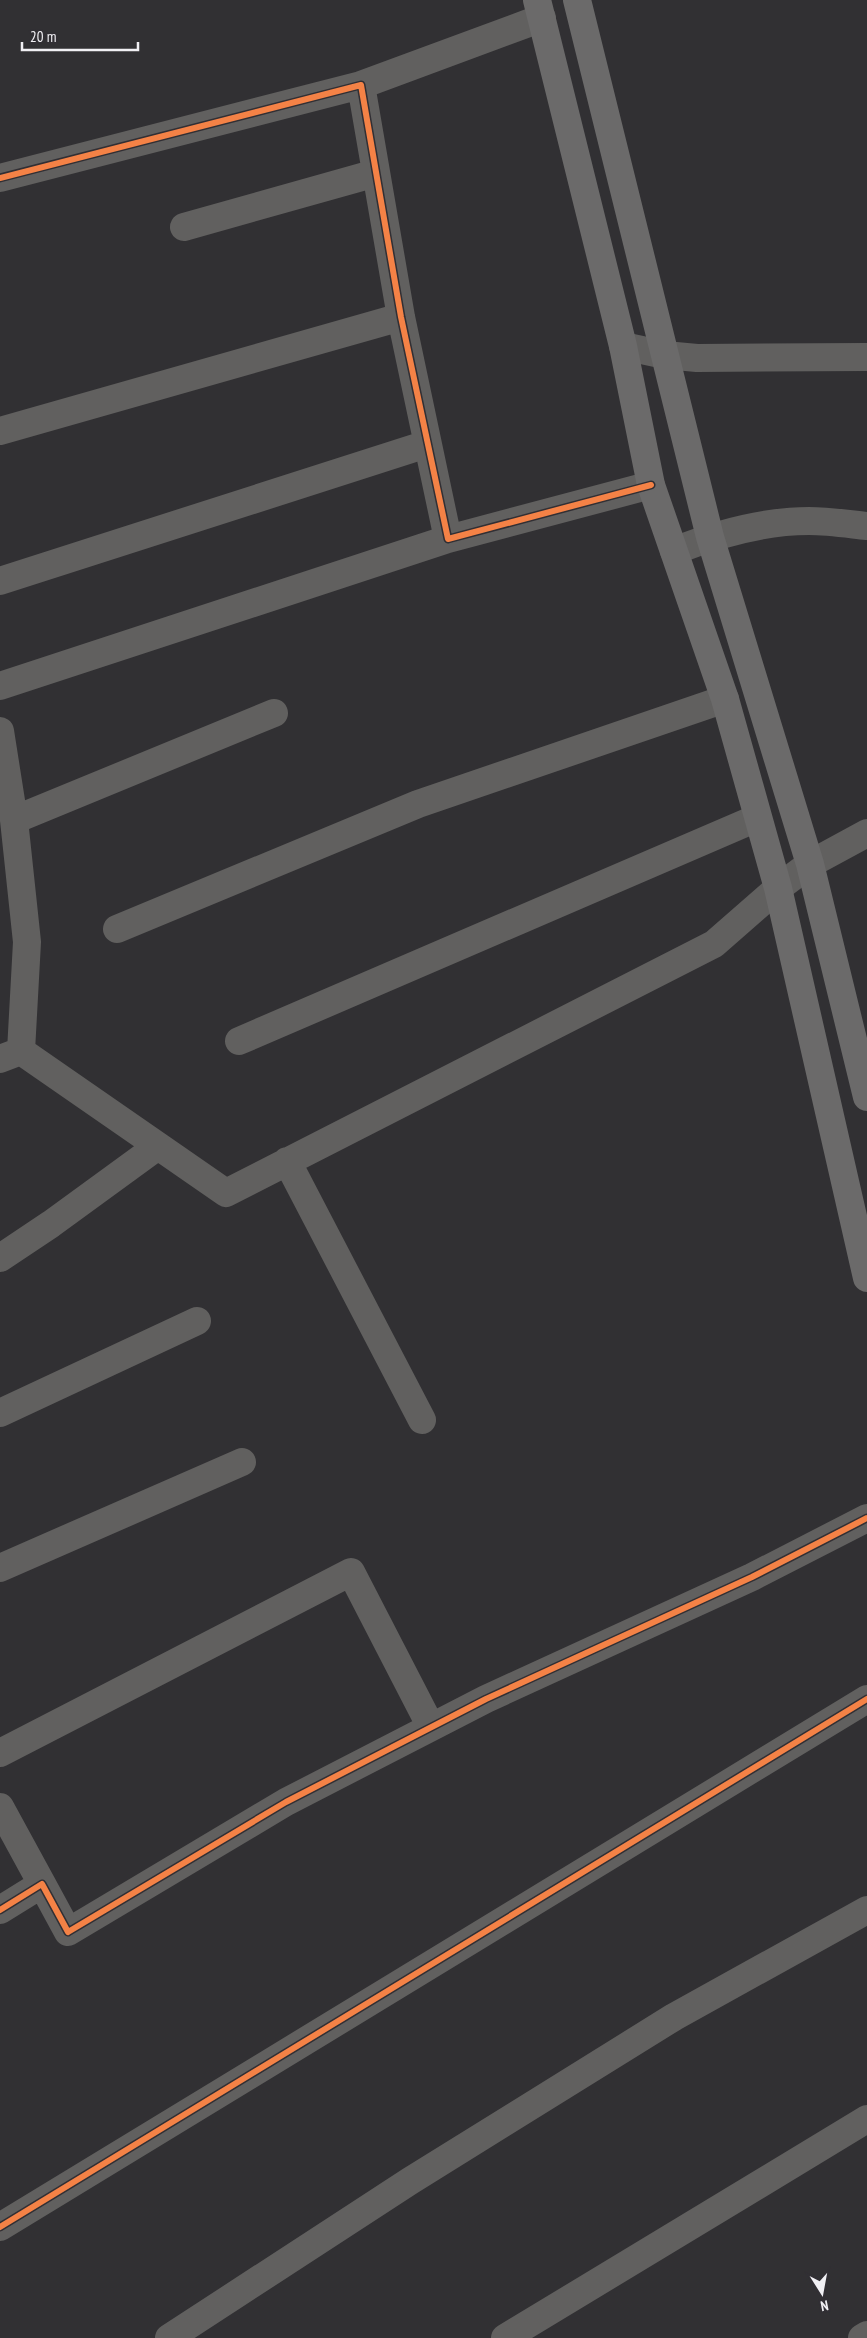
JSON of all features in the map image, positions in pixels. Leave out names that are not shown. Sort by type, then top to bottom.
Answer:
[{"type":"main road","points":[[577,0],[710,536],[810,864],[867,1097]]},
{"type":"main road","points":[[540,9],[623,346],[652,485],[725,699],[778,888],[867,1278]]},
{"type":"street","points":[[0,178],[361,86],[540,9]]},
{"type":"street","points":[[361,86],[401,318],[448,539]]},
{"type":"street","points":[[184,228],[376,172]]},
{"type":"street","points":[[0,431],[401,318]]},
{"type":"street","points":[[623,346],[665,355],[697,358],[867,357]]},
{"type":"street","points":[[0,581],[427,444]]},
{"type":"street","points":[[0,686],[448,539],[652,485]]},
{"type":"street","points":[[674,551],[710,536],[751,527],[809,521],[867,526]]},
{"type":"street","points":[[118,929],[418,804],[725,699]]},
{"type":"street","points":[[14,820],[274,713]]},
{"type":"street","points":[[0,731],[14,820],[27,942],[10,1055],[158,1146],[226,1193],[714,944],[778,888],[810,864],[867,833]]},
{"type":"street","points":[[239,1041],[757,818]]},
{"type":"street","points":[[0,1258],[51,1224],[158,1146]]},
{"type":"street","points":[[287,1161],[422,1420]]},
{"type":"street","points":[[0,1413],[197,1321]]},
{"type":"street","points":[[0,1568],[242,1462]]},
{"type":"street","points":[[0,1807],[68,1932],[286,1802],[430,1727],[486,1699],[752,1578],[867,1518]]},
{"type":"street","points":[[0,1753],[351,1572],[430,1727]]},
{"type":"street","points":[[0,2227],[867,1699]]},
{"type":"street","points":[[0,1910],[42,1884]]},
{"type":"street","points":[[169,2338],[410,2181],[674,2017],[867,1910]]},
{"type":"street","points":[[505,2338],[867,2119]]},
{"type":"street","points":[[862,2338],[867,2335]]},
{"type":"cycle path","points":[[0,178],[361,85],[401,317],[448,539],[651,485]]},
{"type":"cycle path","points":[[0,1910],[42,1884],[68,1932],[286,1802],[486,1699],[752,1577],[867,1518]]},
{"type":"cycle path","points":[[0,2227],[867,1699]]}]
